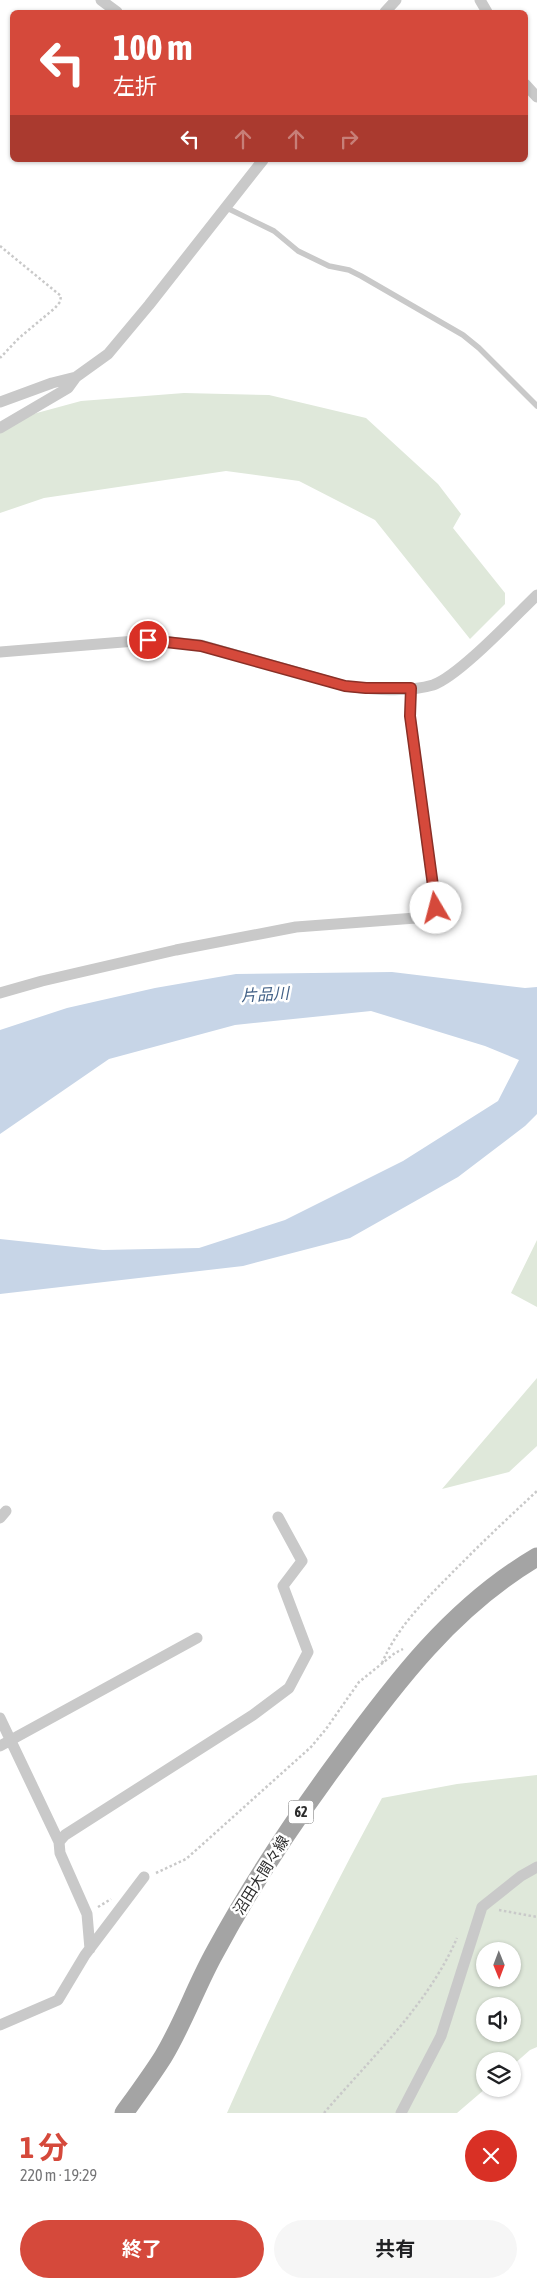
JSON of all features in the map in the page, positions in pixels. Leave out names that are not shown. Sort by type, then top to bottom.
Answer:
[{"type":"main road","name":"沼田大間々線","points":[[124,2113],[163,2057],[214,1952],[267,1863],[304,1807],[381,1702],[431,1643],[458,1615],[509,1574],[537,1557]]},
{"type":"street","points":[[101,0],[114,10]]},
{"type":"street","points":[[387,10],[396,0]]},
{"type":"street","points":[[528,87],[537,97]]},
{"type":"street","points":[[0,402],[52,383],[76,377],[93,366],[120,341],[262,162]]},
{"type":"street","points":[[0,428],[68,388],[76,377]]},
{"type":"street","points":[[0,652],[148,640],[201,646],[345,686],[411,688],[434,684],[463,665],[537,595]]},
{"type":"street","points":[[0,993],[42,981],[157,955],[296,927],[429,917],[436,908],[410,716],[411,688]]},
{"type":"street","points":[[59,1842],[65,1835],[129,1792],[254,1715],[289,1688],[308,1652],[283,1586],[302,1561],[278,1517]]},
{"type":"street","points":[[5,1743],[197,1638]]},
{"type":"street","points":[[0,1718],[5,1743],[59,1842],[60,1853],[87,1914],[90,1949]]},
{"type":"street","points":[[401,2113],[426,2068],[440,2036],[482,1907],[521,1876],[537,1867]]},
{"type":"street","points":[[0,2024],[58,2000],[90,1949],[144,1877]]},
{"type":"lane","points":[[227,208],[274,231],[298,251],[329,266],[349,270],[361,276],[463,335],[479,348],[537,406]]},
{"type":"path","points":[[0,246],[60,296],[60,302],[55,308],[19,338],[0,358]]},
{"type":"path","points":[[382,1664],[388,1648],[414,1611],[479,1545],[537,1491]]},
{"type":"path","points":[[144,1877],[186,1859],[204,1844],[310,1747],[326,1730],[358,1682],[395,1654],[418,1642],[431,1643]]},
{"type":"path","points":[[87,1914],[112,1898]]},
{"type":"path","points":[[482,1907],[537,1917]]},
{"type":"path","points":[[324,2113],[440,1975],[460,1930]]},
{"type":"shaded area","points":[[184,393],[269,395],[366,418],[438,484],[461,514],[453,528],[505,593],[505,604],[470,639],[375,520],[299,481],[226,471],[44,498],[0,513],[0,423],[81,401]]},
{"type":"shaded area","points":[[537,1240],[537,1307],[511,1293]]},
{"type":"shaded area","points":[[537,1378],[537,1446],[509,1472],[442,1489]]},
{"type":"shaded area","points":[[537,1775],[537,2047],[521,2058],[521,2052],[476,2052],[476,2097],[457,2113],[227,2113],[301,1954],[382,1798],[457,1784]]},
{"type":"water","name":"片品川","points":[[392,972],[525,988],[537,987],[537,1114],[525,1126],[458,1177],[350,1238],[243,1266],[0,1294],[0,1239],[103,1250],[199,1248],[285,1220],[403,1161],[498,1101],[519,1060],[485,1046],[371,1011],[235,1025],[109,1059],[0,1134],[0,1030],[67,1008],[155,988],[236,974]]},
{"type":"route","points":[[148,640],[201,646],[345,686],[384,689],[411,688],[410,716],[436,908]]}]
